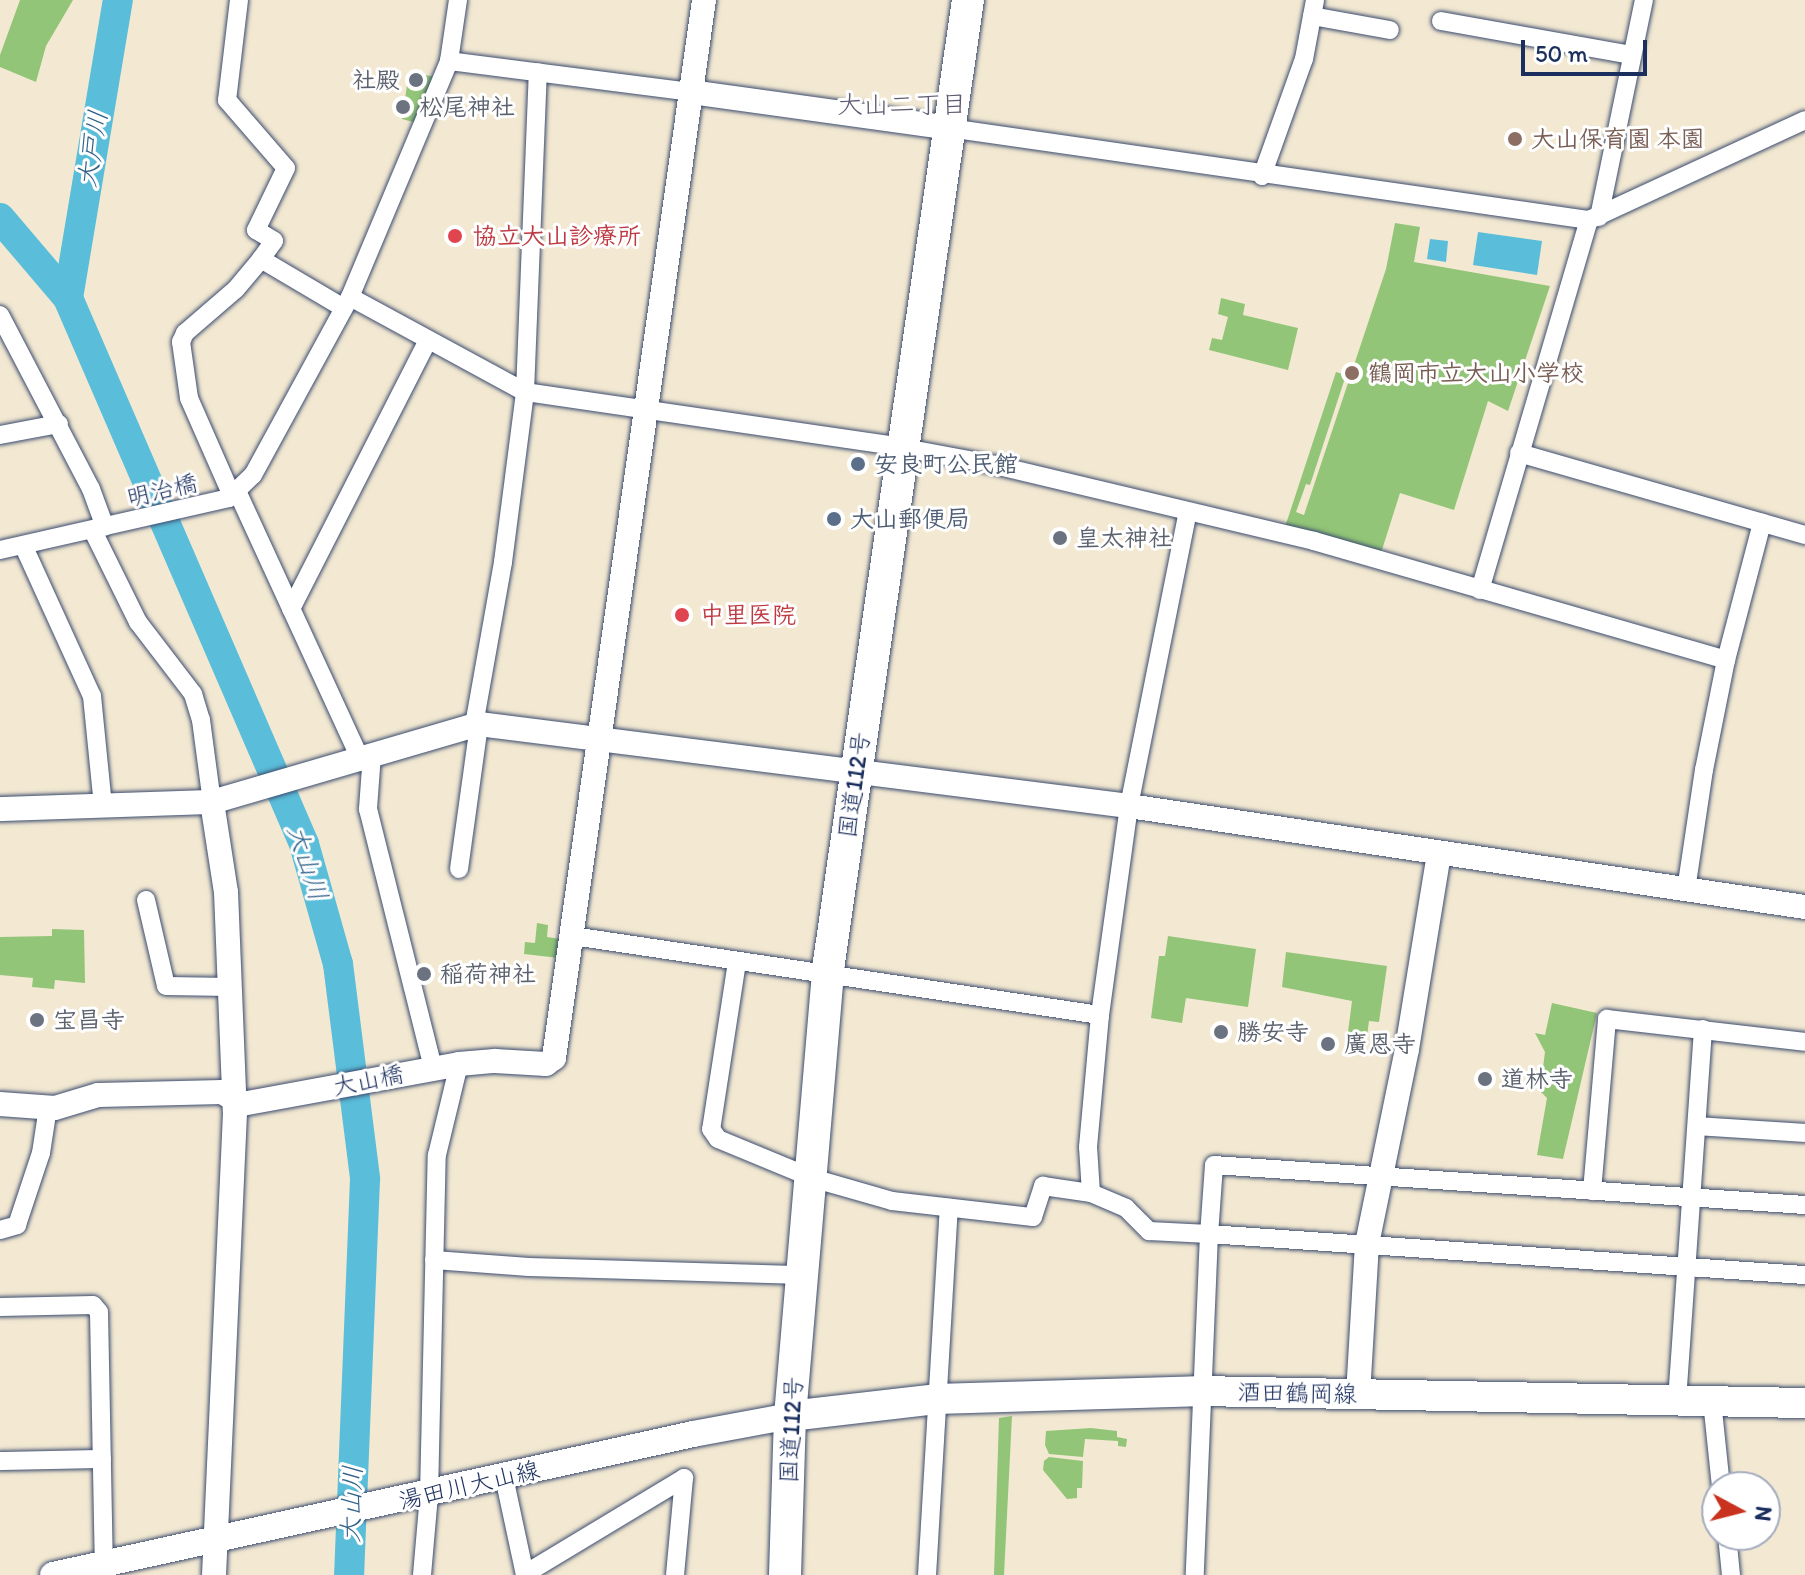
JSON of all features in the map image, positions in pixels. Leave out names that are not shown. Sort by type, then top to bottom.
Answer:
[{"type":"highway","name":"国道112号","points":[[785,1575],[790,1416],[828,976],[968,0]]},
{"type":"main road","name":"酒田鶴岡線","points":[[790,1416],[936,1399],[1200,1391],[1805,1403]]},
{"type":"main road","name":"湯田川大山線","points":[[53,1575],[790,1416]]},
{"type":"street","points":[[239,0],[227,100],[286,168],[256,230],[274,241],[236,289],[185,333],[181,342],[189,398],[361,758],[368,809],[429,1069]]},
{"type":"street","points":[[233,495],[253,475],[347,302],[449,61],[458,0]]},
{"type":"street","points":[[704,0],[573,936],[1100,1015]]},
{"type":"street","points":[[1480,590],[1519,453],[1594,219],[1644,0]]},
{"type":"street","points":[[1262,176],[1304,59],[1314,8],[1390,30]]},
{"type":"street","points":[[1441,21],[1632,55]]},
{"type":"street","points":[[449,61],[949,128],[1262,176],[1594,219],[1805,120]]},
{"type":"street","points":[[459,869],[476,724],[503,562],[525,392],[538,72]]},
{"type":"street","points":[[261,259],[428,340],[525,392],[903,448],[995,465],[1314,541],[1726,660]]},
{"type":"street","points":[[0,315],[91,489],[99,529],[138,622],[193,694],[201,720],[226,892],[235,1099],[235,1173],[214,1575]]},
{"type":"street","points":[[291,609],[428,340]]},
{"type":"street","points":[[0,435],[59,424]]},
{"type":"street","points":[[1519,453],[1805,535]]},
{"type":"street","name":"明治橋","points":[[0,550],[24,547],[233,495]]},
{"type":"street","points":[[1091,1193],[1088,1147],[1100,1015],[1129,806],[1188,512]]},
{"type":"street","points":[[1686,890],[1704,770],[1726,660],[1762,523]]},
{"type":"street","points":[[24,547],[92,696],[103,806]]},
{"type":"street","points":[[0,809],[212,802],[476,724],[1129,806],[1805,907]]},
{"type":"street","points":[[1358,1395],[1367,1244],[1407,1049],[1439,854]]},
{"type":"street","points":[[146,900],[166,986],[231,987]]},
{"type":"street","name":"大山橋","points":[[0,1104],[48,1107],[98,1095],[222,1092],[242,1104],[459,1064],[495,1061],[546,1064],[554,1058],[573,936]]},
{"type":"street","points":[[737,962],[711,1129],[718,1139],[812,1178],[892,1201],[1033,1217],[1043,1186],[1091,1193],[1126,1208],[1149,1231],[1805,1275]]},
{"type":"street","points":[[1592,1191],[1607,1019],[1805,1042]]},
{"type":"street","points":[[1677,1401],[1703,1029]]},
{"type":"street","points":[[422,1575],[437,1155],[459,1064]]},
{"type":"street","points":[[0,1230],[17,1225],[41,1153],[48,1107]]},
{"type":"street","points":[[1697,1126],[1805,1133]]},
{"type":"street","points":[[1195,1575],[1200,1391],[1214,1165],[1805,1205]]},
{"type":"street","points":[[927,1575],[949,1208]]},
{"type":"street","points":[[434,1260],[529,1267],[803,1275]]},
{"type":"street","points":[[0,1307],[93,1305],[99,1312],[104,1564]]},
{"type":"street","points":[[1712,1401],[1719,1471]]},
{"type":"street","points":[[0,1461],[102,1459]]},
{"type":"street","points":[[504,1477],[525,1574],[684,1478],[675,1575]]},
{"type":"street","points":[[1729,1551],[1731,1575]]},
{"type":"green space","points":[[20,0],[73,0],[46,46],[36,82],[0,67],[0,55]]},
{"type":"green space","points":[[409,72],[436,77],[417,123],[402,119]]},
{"type":"green space","points":[[1395,223],[1420,227],[1414,262],[1550,286],[1508,411],[1488,401],[1454,510],[1400,493],[1381,553],[1285,527],[1336,372],[1346,375],[1310,485],[1306,484],[1296,512],[1304,515],[1386,269]]},
{"type":"green space","points":[[1221,298],[1245,304],[1243,315],[1298,328],[1288,370],[1209,350],[1212,338],[1222,340],[1228,317],[1218,314]]},
{"type":"green space","points":[[537,923],[548,925],[547,937],[561,939],[559,958],[524,954],[525,942],[535,943]]},
{"type":"green space","points":[[52,929],[84,930],[85,983],[55,980],[54,989],[32,987],[33,978],[0,975],[0,937],[52,936]]},
{"type":"green space","points":[[1168,936],[1256,949],[1248,1007],[1186,998],[1182,1023],[1151,1018],[1159,956],[1165,956]]},
{"type":"green space","points":[[1286,952],[1387,966],[1379,1022],[1369,1021],[1367,1036],[1348,1032],[1352,1001],[1282,987]]},
{"type":"green space","points":[[1552,1003],[1597,1013],[1563,1159],[1537,1155],[1547,1098],[1540,1091],[1545,1052],[1535,1033],[1545,1035]]},
{"type":"green space","points":[[1012,1416],[1004,1575],[994,1575],[999,1418]]},
{"type":"green space","points":[[1091,1428],[1117,1431],[1117,1437],[1127,1439],[1126,1447],[1118,1446],[1118,1441],[1085,1439],[1083,1457],[1049,1454],[1045,1445],[1046,1431]]},
{"type":"green space","points":[[1049,1457],[1083,1461],[1082,1488],[1077,1488],[1077,1498],[1067,1499],[1043,1470],[1044,1461]]},
{"type":"water","points":[[1478,232],[1542,241],[1537,275],[1473,265]]},
{"type":"water","points":[[1430,239],[1448,241],[1446,262],[1427,259]]},
{"type":"waterway","name":"大戸川","points":[[68,298],[118,0]]},
{"type":"waterway","name":"大山川","points":[[0,218],[68,298],[304,844],[338,964],[365,1179],[349,1575]]},
{"type":"place","name":"社殿","points":[[416,80]]},
{"type":"place","name":"松尾神社","points":[[403,107]]},
{"type":"place","name":"大山保育園 本園","points":[[1515,139]]},
{"type":"place","name":"協立大山診療所","points":[[455,236]]},
{"type":"place","name":"鶴岡市立大山小学校","points":[[1352,373]]},
{"type":"place","name":"安良町公民館","points":[[858,464]]},
{"type":"place","name":"大山郵便局","points":[[834,519]]},
{"type":"place","name":"皇太神社","points":[[1060,538]]},
{"type":"place","name":"中里医院","points":[[682,615]]},
{"type":"place","name":"稲荷神社","points":[[424,974]]},
{"type":"place","name":"宝昌寺","points":[[37,1020]]},
{"type":"place","name":"勝安寺","points":[[1221,1032]]},
{"type":"place","name":"廣恩寺","points":[[1328,1044]]},
{"type":"place","name":"道林寺","points":[[1485,1079]]},
{"type":"district","name":"大山二丁目","points":[[902,105]]}]
